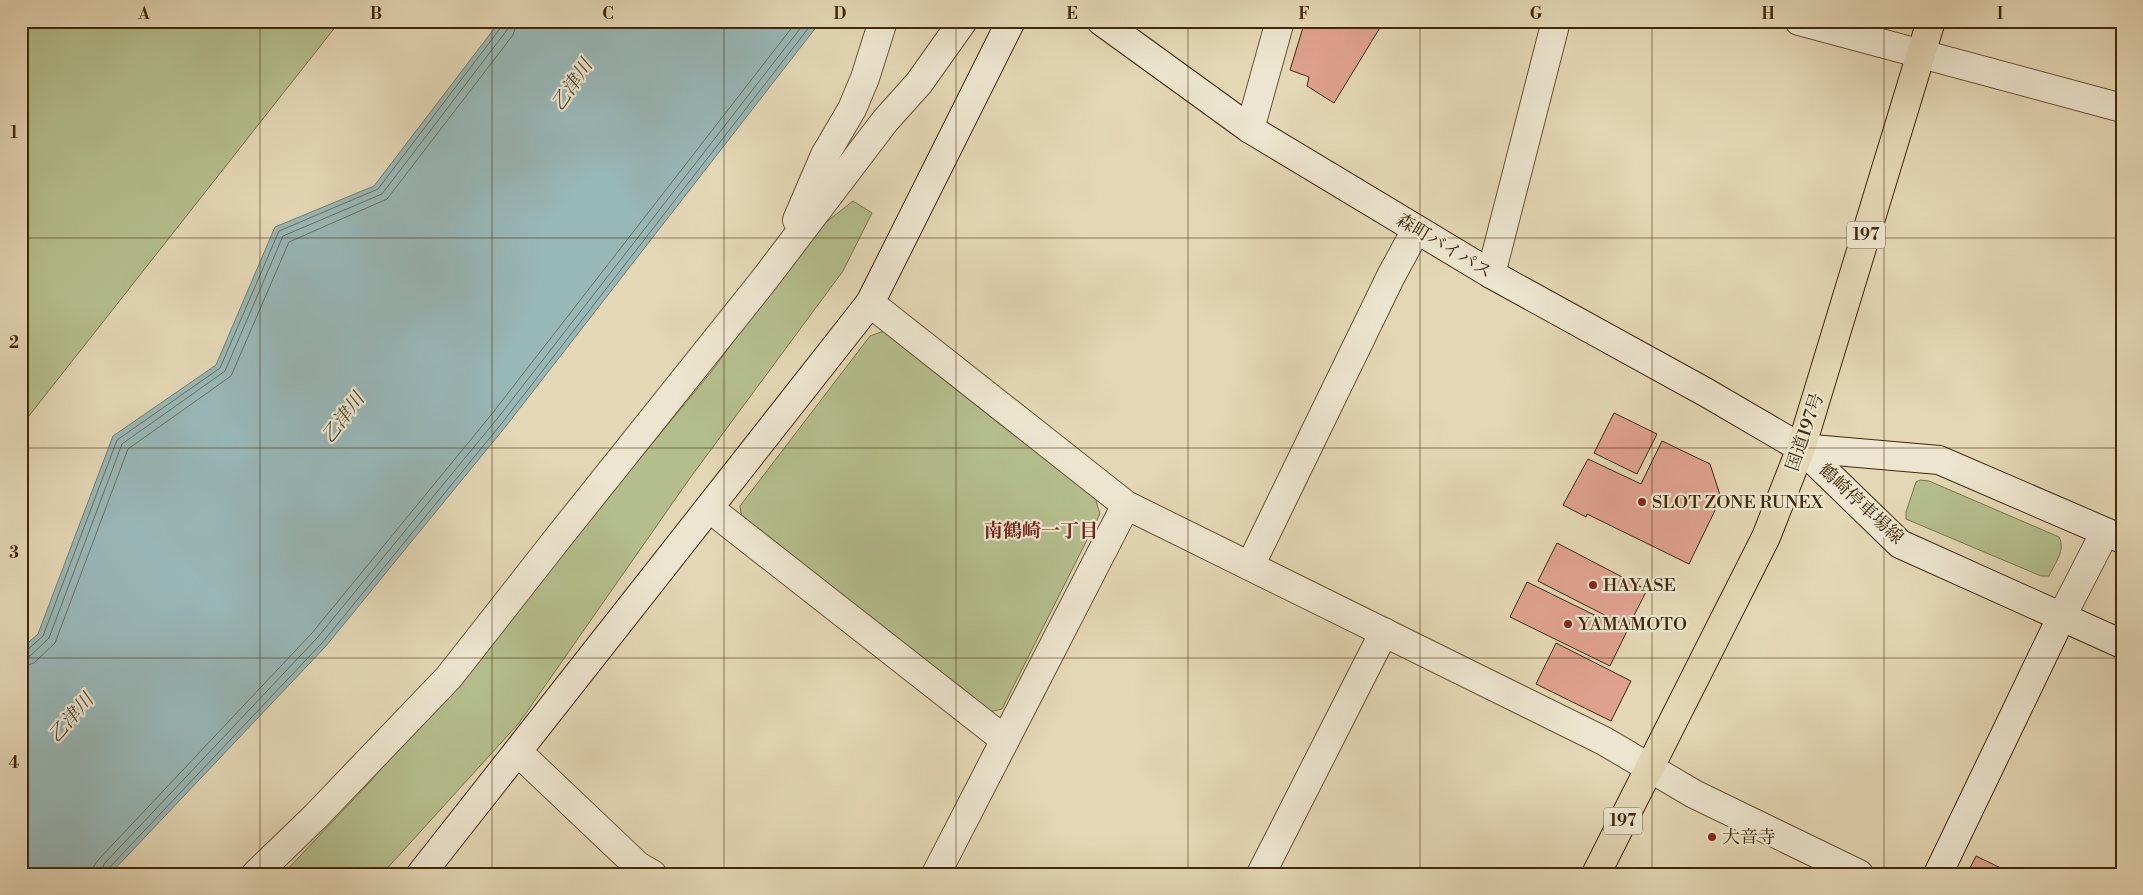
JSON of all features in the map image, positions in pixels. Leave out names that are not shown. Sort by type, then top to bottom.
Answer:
[{"type":"highway","name":"国道197号","points":[[1596,874],[1766,537],[1802,448],[1931,21]]},
{"type":"street","points":[[782,256],[825,155],[852,108],[865,78],[883,21]]},
{"type":"street","points":[[256,874],[316,816],[449,677],[782,256],[885,121],[919,84],[963,21]]},
{"type":"street","points":[[421,874],[870,303],[1011,21]]},
{"type":"street","name":"森町バイパス","points":[[1101,21],[1250,129],[1490,274],[1707,393],[1802,448]]},
{"type":"street","points":[[1250,129],[1280,21]]},
{"type":"street","points":[[1490,274],[1556,21]]},
{"type":"street","points":[[1799,21],[2122,108]]},
{"type":"street","points":[[1250,566],[1387,285],[1416,230]]},
{"type":"street","points":[[870,303],[1126,505],[1604,741],[1694,794],[1860,874]]},
{"type":"street","name":"鶴崎停車場線","points":[[1802,448],[1939,460],[2113,535]]},
{"type":"street","name":"鶴崎停車場線","points":[[1802,448],[1900,544],[2122,644]]},
{"type":"street","points":[[936,874],[1126,505]]},
{"type":"street","points":[[709,508],[1005,740]]},
{"type":"street","points":[[1938,874],[2062,618],[2113,535]]},
{"type":"street","points":[[1261,874],[1384,632]]},
{"type":"street","points":[[518,752],[641,871]]},
{"type":"green space","points":[[21,21],[340,21],[21,426]]},
{"type":"green space","points":[[853,201],[872,213],[843,271],[690,478],[519,723],[382,874],[283,874],[369,783],[554,563],[711,372],[815,231]]},
{"type":"green space","points":[[884,331],[1095,497],[1100,514],[1002,709],[985,713],[742,520],[740,506],[870,336]]},
{"type":"green space","points":[[1920,480],[1929,481],[2059,537],[2061,542],[2060,552],[2049,576],[2041,576],[1906,519],[1906,512],[1916,482]]},
{"type":"water","name":"乙津川","points":[[500,21],[821,21],[506,426],[326,646],[110,874],[21,874],[21,649],[38,634],[113,436],[216,365],[275,227],[374,186]]},
{"type":"building","points":[[1305,21],[1384,21],[1334,103],[1307,86],[1309,77],[1290,70]]},
{"type":"building","points":[[1614,413],[1657,434],[1637,474],[1594,453]]},
{"type":"building","name":"SLOT ZONE RUNEX","points":[[1662,441],[1710,464],[1721,498],[1689,564],[1587,514],[1586,517],[1563,505],[1588,459],[1641,484]]},
{"type":"building","name":"HAYASE","points":[[1557,543],[1647,590],[1628,627],[1538,581]]},
{"type":"building","name":"YAMAMOTO","points":[[1527,582],[1627,631],[1610,666],[1510,617]]},
{"type":"building","points":[[1556,643],[1631,681],[1611,721],[1536,684]]},
{"type":"building","points":[[1976,856],[2013,874],[1967,874]]},
{"type":"place","name":"SLOT ZONE RUNEX","points":[[1642,502]]},
{"type":"place","name":"HAYASE","points":[[1593,585]]},
{"type":"place","name":"YAMAMOTO","points":[[1568,624]]},
{"type":"place","name":"大音寺","points":[[1712,837]]},
{"type":"district","name":"南鶴崎一丁目","points":[[1041,531]]}]
